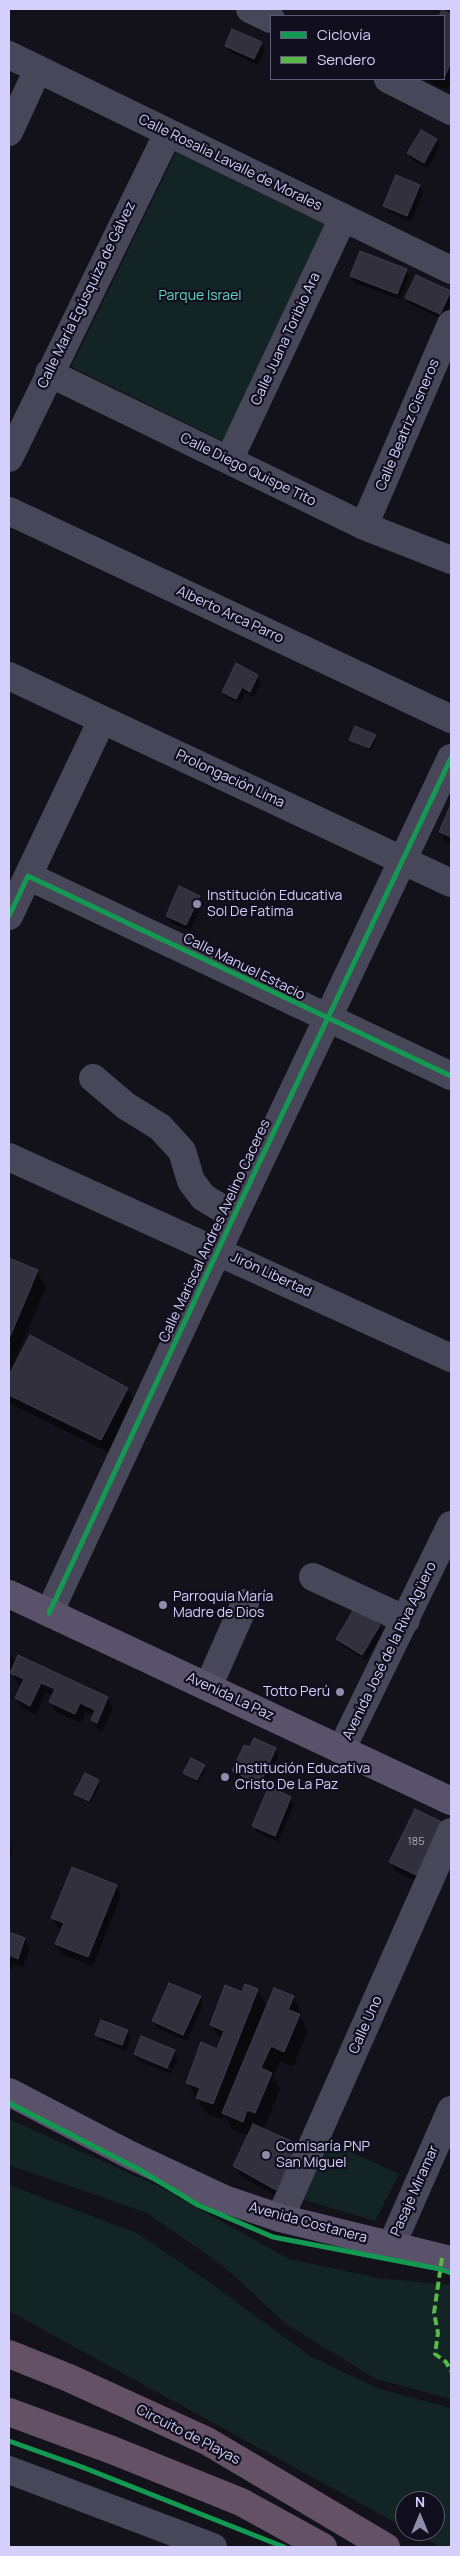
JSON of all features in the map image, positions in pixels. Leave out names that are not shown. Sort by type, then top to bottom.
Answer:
[{"type":"highway","name":"Circuito de Playas","points":[[9,2354],[69,2378],[207,2441],[386,2547]]},
{"type":"highway","points":[[9,2412],[233,2498],[323,2547]]},
{"type":"main road","name":"Avenida La Paz","points":[[9,1594],[451,1801]]},
{"type":"main road","name":"Avenida Costanera","points":[[9,2092],[128,2154],[224,2199],[280,2218],[451,2260]]},
{"type":"street","points":[[250,9],[270,19]]},
{"type":"street","name":"Calle Rosalia Lavalle de Morales","points":[[9,55],[451,270]]},
{"type":"street","points":[[9,132],[38,69]]},
{"type":"street","points":[[390,80],[451,111]]},
{"type":"street","name":"Calle María Egúsquiza de Gálvez","points":[[9,458],[49,372],[168,133]]},
{"type":"street","name":"Calle Juana Toribio Ara","points":[[229,460],[343,218]]},
{"type":"street","name":"Calle Beatriz Cisneros","points":[[364,526],[451,324]]},
{"type":"street","name":"Calle Diego Quispe Tito","points":[[49,372],[364,526],[451,560]]},
{"type":"street","name":"Alberto Arca Parro","points":[[9,511],[451,719]]},
{"type":"street","name":"Prolongación Lima","points":[[9,676],[451,883]]},
{"type":"street","points":[[9,916],[102,720]]},
{"type":"street","name":"Calle Mariscal Andres Avelino Caceres","points":[[50,1613],[234,1216],[451,758]]},
{"type":"street","name":"Calle Manuel Estacio","points":[[28,876],[451,1076]]},
{"type":"street","points":[[93,1078],[126,1106],[160,1126],[182,1151],[191,1180],[203,1197],[234,1216]]},
{"type":"street","name":"Jirón Libertad","points":[[9,1157],[451,1358]]},
{"type":"street","name":"Avenida José de la Riva Agüero","points":[[341,1750],[406,1620],[445,1556],[451,1524]]},
{"type":"street","points":[[313,1577],[406,1620]]},
{"type":"street","points":[[208,1687],[245,1603]]},
{"type":"street","name":"Calle Uno","points":[[280,2218],[451,1832]]},
{"type":"street","name":"Pasaje Miramar","points":[[392,2244],[451,2110]]},
{"type":"street","points":[[9,2470],[213,2547]]},
{"type":"green space","name":"Parque Israel","points":[[177,150],[330,224],[223,441],[71,367]]},
{"type":"green space","points":[[9,2119],[160,2187],[289,2259],[378,2278],[451,2285],[451,2399],[376,2379],[286,2324],[223,2266],[147,2213],[9,2165]]},
{"type":"green space","points":[[325,2140],[399,2174],[375,2221],[298,2198]]},
{"type":"green space","points":[[9,2185],[137,2233],[205,2279],[310,2356],[377,2388],[451,2408],[451,2547],[441,2547],[430,2541],[445,2541],[445,2491],[395,2491],[395,2523],[9,2311]]},
{"type":"building","points":[[442,10],[451,14],[451,62],[445,76],[445,15],[440,15]]},
{"type":"building","points":[[232,29],[262,42],[254,59],[225,46]]},
{"type":"building","points":[[421,130],[437,139],[424,163],[407,153]]},
{"type":"building","points":[[396,175],[420,185],[407,216],[383,206]]},
{"type":"building","points":[[360,251],[407,269],[397,294],[350,276]]},
{"type":"building","points":[[416,275],[451,291],[440,314],[405,298]]},
{"type":"building","points":[[236,663],[258,675],[250,692],[242,687],[236,699],[222,692]]},
{"type":"building","points":[[355,726],[376,735],[369,748],[349,740]]},
{"type":"building","points":[[451,806],[451,837],[439,832]]},
{"type":"building","points":[[179,886],[200,896],[186,925],[166,916]]},
{"type":"building","points":[[9,1258],[38,1270],[9,1339]]},
{"type":"building","points":[[30,1335],[128,1388],[101,1440],[9,1395],[9,1375]]},
{"type":"building","points":[[354,1609],[380,1625],[362,1655],[336,1639]]},
{"type":"building","points":[[18,1655],[108,1697],[97,1723],[91,1720],[95,1710],[80,1703],[75,1714],[49,1702],[55,1689],[41,1683],[30,1706],[15,1698],[24,1679],[10,1673]]},
{"type":"building","points":[[254,1738],[276,1748],[260,1784],[232,1771],[244,1745],[250,1747]]},
{"type":"building","points":[[191,1758],[205,1765],[197,1780],[183,1773]]},
{"type":"building","points":[[85,1773],[99,1780],[89,1801],[74,1794]]},
{"type":"building","points":[[269,1786],[291,1797],[275,1836],[252,1826]]},
{"type":"building","points":[[415,1809],[442,1822],[416,1875],[389,1862]]},
{"type":"building","points":[[72,1867],[117,1885],[88,1957],[55,1944],[64,1923],[51,1918]]},
{"type":"building","points":[[9,1932],[25,1938],[18,1959],[9,1955]]},
{"type":"building","points":[[169,1983],[201,1996],[183,2035],[152,2021]]},
{"type":"building","points":[[245,1984],[258,1989],[213,2104],[196,2098],[200,2088],[186,2083],[201,2042],[217,2049],[224,2031],[210,2025],[225,1985],[242,1992]]},
{"type":"building","points":[[274,1988],[294,1996],[288,2010],[300,2014],[284,2052],[271,2046],[261,2068],[272,2073],[255,2113],[247,2110],[243,2122],[222,2113]]},
{"type":"building","points":[[101,2020],[128,2030],[122,2045],[95,2035]]},
{"type":"building","points":[[141,2036],[175,2050],[167,2068],[134,2054]]},
{"type":"building","name":"Comisaría PNP San Miguel","points":[[253,2124],[298,2144],[276,2190],[233,2166]]},
{"type":"marked path","points":[[442,2258],[434,2313],[438,2333],[435,2354],[446,2362],[451,2371]]},
{"type":"cycle path","points":[[49,1613],[234,1216],[451,758]]},
{"type":"cycle path","points":[[9,916],[28,876],[451,1076]]},
{"type":"cycle path","points":[[9,2103],[140,2170],[198,2205],[273,2237],[440,2269],[451,2273]]},
{"type":"cycle path","points":[[9,2441],[82,2467],[284,2547]]},
{"type":"place","name":"Institución Educativa Sol De Fatima","points":[[197,904]]},
{"type":"place","name":"Parroquia María Madre de Dios","points":[[163,1605]]},
{"type":"place","name":"Totto Perú","points":[[340,1692]]},
{"type":"place","name":"Institución Educativa Cristo De La Paz","points":[[225,1777]]},
{"type":"place","name":"Comisaría PNP San Miguel","points":[[266,2155]]}]
